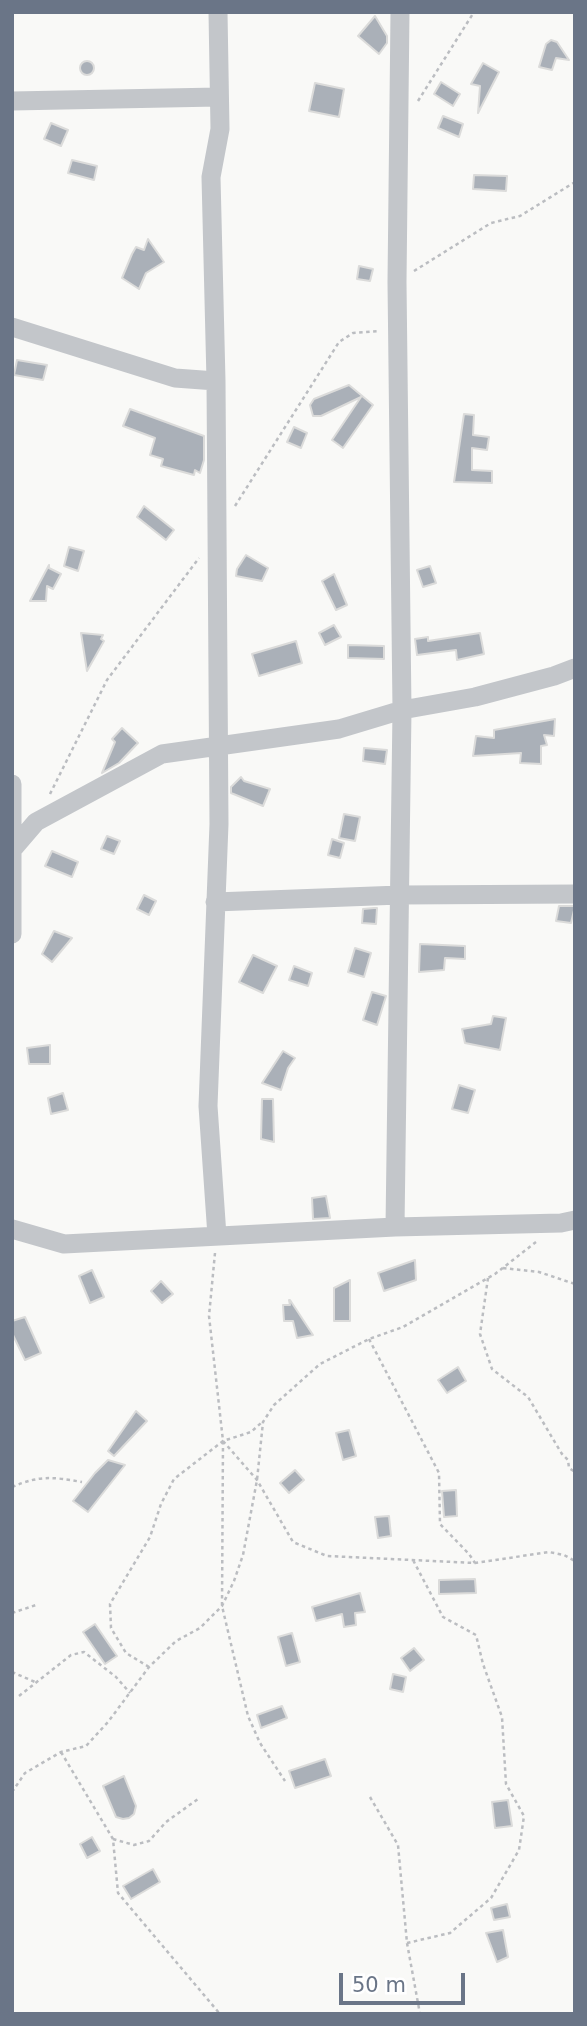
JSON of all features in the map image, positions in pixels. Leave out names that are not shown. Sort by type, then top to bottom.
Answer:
[{"type":"street","points":[[217,1236],[208,1107],[219,824],[216,381],[211,177],[220,129],[218,12]]},
{"type":"street","points":[[395,1227],[402,710],[397,282],[400,12]]},
{"type":"street","points":[[12,101],[218,97]]},
{"type":"street","points":[[12,327],[175,378],[216,381]]},
{"type":"street","points":[[13,849],[36,822],[162,754],[339,729],[402,710],[475,697],[575,668]]},
{"type":"street","points":[[12,784],[12,934]]},
{"type":"street","points":[[215,902],[400,895],[575,894]]},
{"type":"street","points":[[12,1228],[64,1244],[395,1227],[568,1222]]},
{"type":"path","points":[[398,130],[474,12]]},
{"type":"path","points":[[397,282],[491,222],[520,216],[575,182]]},
{"type":"path","points":[[149,1667],[126,1653],[111,1628],[110,1604],[149,1536],[174,1479],[223,1441],[251,1432],[263,1422],[274,1405],[320,1364],[369,1339],[403,1327],[488,1278],[568,1222]]},
{"type":"path","points":[[217,1236],[209,1315],[223,1441],[222,1606],[247,1716],[260,1743],[285,1781]]},
{"type":"path","points":[[503,1268],[539,1272],[575,1284]]},
{"type":"path","points":[[488,1278],[480,1334],[492,1369],[528,1397],[568,1461],[569,1468],[575,1472]]},
{"type":"path","points":[[369,1339],[439,1473],[440,1524],[475,1563]]},
{"type":"path","points":[[12,1792],[25,1773],[61,1752],[86,1746],[108,1722],[149,1667],[176,1641],[200,1628],[222,1606],[243,1555],[257,1480],[263,1422]]},
{"type":"path","points":[[223,1441],[257,1480],[293,1542],[327,1556],[475,1563],[549,1552],[575,1561]]},
{"type":"path","points":[[12,1487],[30,1479],[55,1478],[82,1482]]},
{"type":"path","points":[[407,1943],[450,1933],[491,1898],[519,1850],[524,1816],[506,1784],[502,1717],[482,1664],[476,1634],[443,1617],[413,1560]]},
{"type":"path","points":[[12,1613],[36,1605]]},
{"type":"path","points":[[19,1696],[71,1655],[84,1652],[116,1677],[130,1693]]},
{"type":"path","points":[[12,1672],[36,1682]]},
{"type":"path","points":[[61,1752],[113,1839],[118,1893],[220,2014]]},
{"type":"path","points":[[370,1797],[398,1845],[407,1943],[420,2014]]},
{"type":"path","points":[[113,1839],[135,1844],[149,1841],[166,1822],[198,1799]]},
{"type":"building","points":[[375,16],[387,36],[387,43],[379,54],[358,36]]},
{"type":"building","points":[[551,40],[557,42],[569,60],[556,58],[552,70],[539,67],[546,44]]},
{"type":"building","points":[[84,61],[90,61],[94,68],[90,75],[84,75],[80,71],[80,65]]},
{"type":"building","points":[[483,63],[499,72],[478,113],[480,86],[471,84]]},
{"type":"building","points":[[441,82],[460,94],[453,106],[434,94]]},
{"type":"building","points":[[315,83],[344,89],[339,117],[309,111]]},
{"type":"building","points":[[443,116],[463,124],[459,137],[438,128]]},
{"type":"building","points":[[51,123],[68,130],[61,146],[44,139]]},
{"type":"building","points":[[72,160],[97,166],[94,180],[68,173]]},
{"type":"building","points":[[474,175],[507,176],[506,191],[473,189]]},
{"type":"building","points":[[148,239],[164,262],[146,273],[139,289],[122,278],[136,247],[144,250]]},
{"type":"building","points":[[359,266],[373,269],[370,281],[357,279]]},
{"type":"building","points":[[17,360],[47,365],[43,380],[14,375]]},
{"type":"building","points":[[349,385],[373,405],[343,448],[332,440],[361,397],[321,416],[313,416],[310,405],[314,399]]},
{"type":"building","points":[[130,409],[204,436],[204,460],[200,473],[195,470],[194,475],[161,466],[163,459],[150,455],[155,438],[123,426]]},
{"type":"building","points":[[464,414],[474,415],[473,435],[489,437],[487,450],[472,448],[472,470],[492,471],[492,483],[454,482]]},
{"type":"building","points":[[294,427],[307,433],[301,448],[287,442]]},
{"type":"building","points":[[144,506],[174,530],[166,540],[137,517]]},
{"type":"building","points":[[69,547],[84,551],[78,571],[64,566]]},
{"type":"building","points":[[246,555],[268,568],[262,581],[236,576],[237,569]]},
{"type":"building","points":[[49,565],[49,568],[61,574],[53,589],[47,586],[46,601],[30,601]]},
{"type":"building","points":[[430,566],[436,583],[423,587],[417,570]]},
{"type":"building","points":[[334,574],[347,605],[336,610],[322,581]]},
{"type":"building","points":[[334,625],[341,637],[325,645],[319,633]]},
{"type":"building","points":[[81,633],[103,635],[101,639],[104,641],[87,671]]},
{"type":"building","points":[[480,633],[484,654],[457,660],[456,650],[417,655],[415,639],[428,637],[428,641]]},
{"type":"building","points":[[296,641],[302,663],[259,676],[252,654]]},
{"type":"building","points":[[348,645],[384,646],[384,659],[348,658]]},
{"type":"building","points":[[555,719],[554,736],[544,735],[547,745],[541,746],[541,764],[520,763],[521,753],[473,756],[476,736],[494,738],[494,730]]},
{"type":"building","points":[[122,728],[138,743],[119,763],[102,773],[115,742],[112,739]]},
{"type":"building","points":[[364,748],[387,750],[385,764],[363,761]]},
{"type":"building","points":[[241,777],[244,781],[270,789],[263,806],[231,793],[231,787]]},
{"type":"building","points":[[344,814],[360,817],[355,841],[339,838]]},
{"type":"building","points":[[107,836],[120,841],[114,854],[101,849]]},
{"type":"building","points":[[332,839],[344,843],[340,858],[328,855]]},
{"type":"building","points":[[52,851],[78,862],[72,877],[45,866]]},
{"type":"building","points":[[144,895],[156,901],[149,915],[137,909]]},
{"type":"building","points":[[559,906],[575,906],[571,923],[556,921]]},
{"type":"building","points":[[377,908],[376,924],[362,923],[363,909]]},
{"type":"building","points":[[54,931],[72,938],[52,962],[42,954]]},
{"type":"building","points":[[420,944],[465,946],[465,959],[445,958],[444,970],[419,972]]},
{"type":"building","points":[[355,948],[371,953],[364,977],[348,972]]},
{"type":"building","points":[[253,955],[277,966],[263,993],[239,982]]},
{"type":"building","points":[[294,966],[312,973],[308,986],[289,980]]},
{"type":"building","points":[[372,992],[386,996],[377,1025],[363,1020]]},
{"type":"building","points":[[493,1016],[506,1018],[500,1050],[465,1043],[462,1029],[491,1024]]},
{"type":"building","points":[[50,1045],[50,1064],[29,1064],[27,1048]]},
{"type":"building","points":[[283,1051],[295,1058],[288,1068],[281,1090],[262,1083]]},
{"type":"building","points":[[459,1085],[475,1090],[468,1113],[452,1109]]},
{"type":"building","points":[[63,1093],[68,1110],[51,1114],[48,1098]]},
{"type":"building","points":[[262,1099],[273,1099],[274,1142],[261,1139]]},
{"type":"building","points":[[326,1196],[330,1218],[313,1219],[312,1198]]},
{"type":"building","points":[[415,1260],[416,1280],[384,1291],[378,1273]]},
{"type":"building","points":[[92,1270],[104,1297],[90,1303],[79,1276]]},
{"type":"building","points":[[350,1280],[350,1321],[334,1321],[334,1288]]},
{"type":"building","points":[[161,1281],[173,1294],[162,1303],[151,1291]]},
{"type":"building","points":[[289,1300],[313,1335],[297,1338],[293,1321],[284,1321],[283,1305],[290,1305]]},
{"type":"building","points":[[25,1317],[41,1353],[25,1360],[12,1333],[12,1321]]},
{"type":"building","points":[[458,1367],[466,1381],[447,1393],[438,1380]]},
{"type":"building","points":[[136,1411],[147,1421],[114,1456],[108,1451]]},
{"type":"building","points":[[349,1430],[356,1456],[343,1460],[336,1433]]},
{"type":"building","points":[[108,1460],[125,1465],[88,1512],[73,1501]]},
{"type":"building","points":[[295,1470],[304,1480],[289,1493],[280,1483]]},
{"type":"building","points":[[456,1490],[457,1516],[444,1517],[442,1491]]},
{"type":"building","points":[[389,1516],[391,1536],[378,1538],[375,1517]]},
{"type":"building","points":[[475,1579],[476,1593],[439,1594],[439,1580]]},
{"type":"building","points":[[360,1593],[365,1612],[355,1613],[356,1625],[344,1627],[342,1614],[316,1621],[312,1607]]},
{"type":"building","points":[[95,1624],[117,1656],[105,1664],[83,1632]]},
{"type":"building","points":[[292,1633],[300,1662],[286,1666],[278,1637]]},
{"type":"building","points":[[414,1648],[424,1660],[410,1671],[401,1658]]},
{"type":"building","points":[[393,1674],[406,1677],[403,1692],[390,1689]]},
{"type":"building","points":[[282,1706],[287,1718],[261,1728],[257,1715]]},
{"type":"building","points":[[325,1759],[331,1776],[295,1788],[289,1771]]},
{"type":"building","points":[[124,1776],[136,1806],[134,1814],[123,1819],[116,1817],[103,1786]]},
{"type":"building","points":[[508,1800],[512,1826],[495,1828],[492,1802]]},
{"type":"building","points":[[92,1837],[100,1851],[87,1858],[80,1844]]},
{"type":"building","points":[[153,1869],[160,1882],[131,1899],[123,1886]]},
{"type":"building","points":[[507,1904],[510,1917],[494,1920],[491,1908]]},
{"type":"building","points":[[503,1930],[508,1957],[497,1962],[486,1933]]}]
